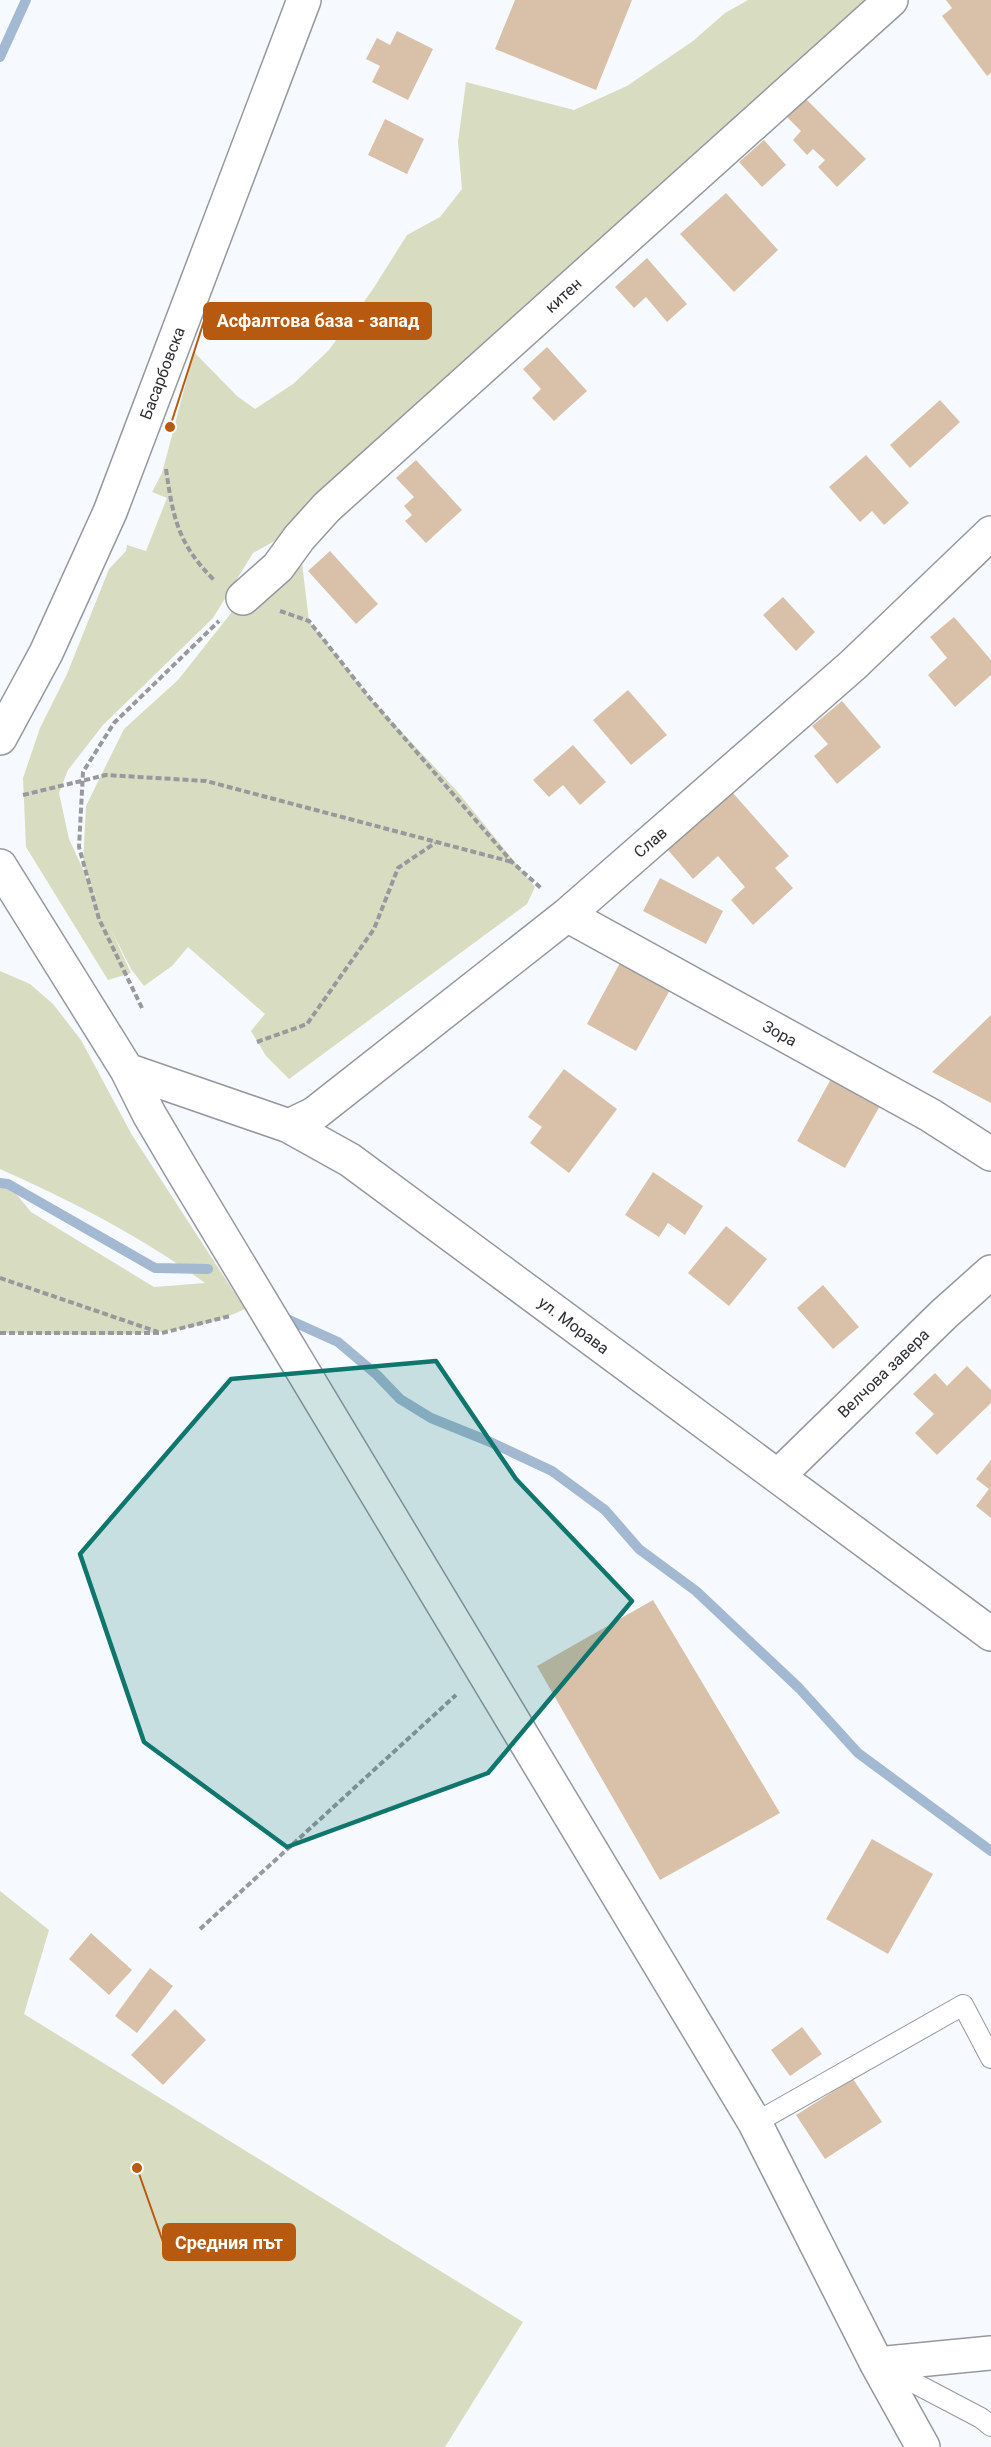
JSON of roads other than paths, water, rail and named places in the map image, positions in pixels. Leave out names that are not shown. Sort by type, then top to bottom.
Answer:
[{"type":"street","name":"Басарбовска","points":[[0,738],[46,653],[110,512],[304,0]]},
{"type":"street","name":"китен","points":[[243,598],[278,567],[299,538],[327,507],[891,0]]},
{"type":"street","name":"Слав","points":[[289,1126],[314,1114],[567,915],[853,665],[991,534]]},
{"type":"street","points":[[0,866],[127,1070],[149,1114],[755,2123],[877,2364],[923,2447]]},
{"type":"street","name":"Зора","points":[[567,915],[930,1115],[991,1154]]},
{"type":"street","name":"ул. Морава","points":[[127,1070],[289,1126],[350,1160],[991,1634]]},
{"type":"street","name":"Велчова завера","points":[[778,1476],[944,1314],[991,1272]]},
{"type":"street","points":[[877,2364],[991,2353]]},
{"type":"lane","points":[[755,2123],[963,2005],[991,2058]]},
{"type":"lane","points":[[877,2364],[981,2418],[991,2426]]},
{"type":"waterway","points":[[0,57],[26,0]]},
{"type":"waterway","points":[[0,1183],[8,1184],[155,1268],[208,1269]]},
{"type":"waterway","points":[[287,1319],[338,1342],[377,1375],[400,1399],[431,1418],[488,1441],[552,1471],[605,1510],[639,1549],[696,1591],[799,1688],[858,1753],[991,1851]]},
{"type":"place","name":"Асфалтова база - запад","points":[[170,427]]},
{"type":"place","name":"Средния път","points":[[137,2168]]}]
